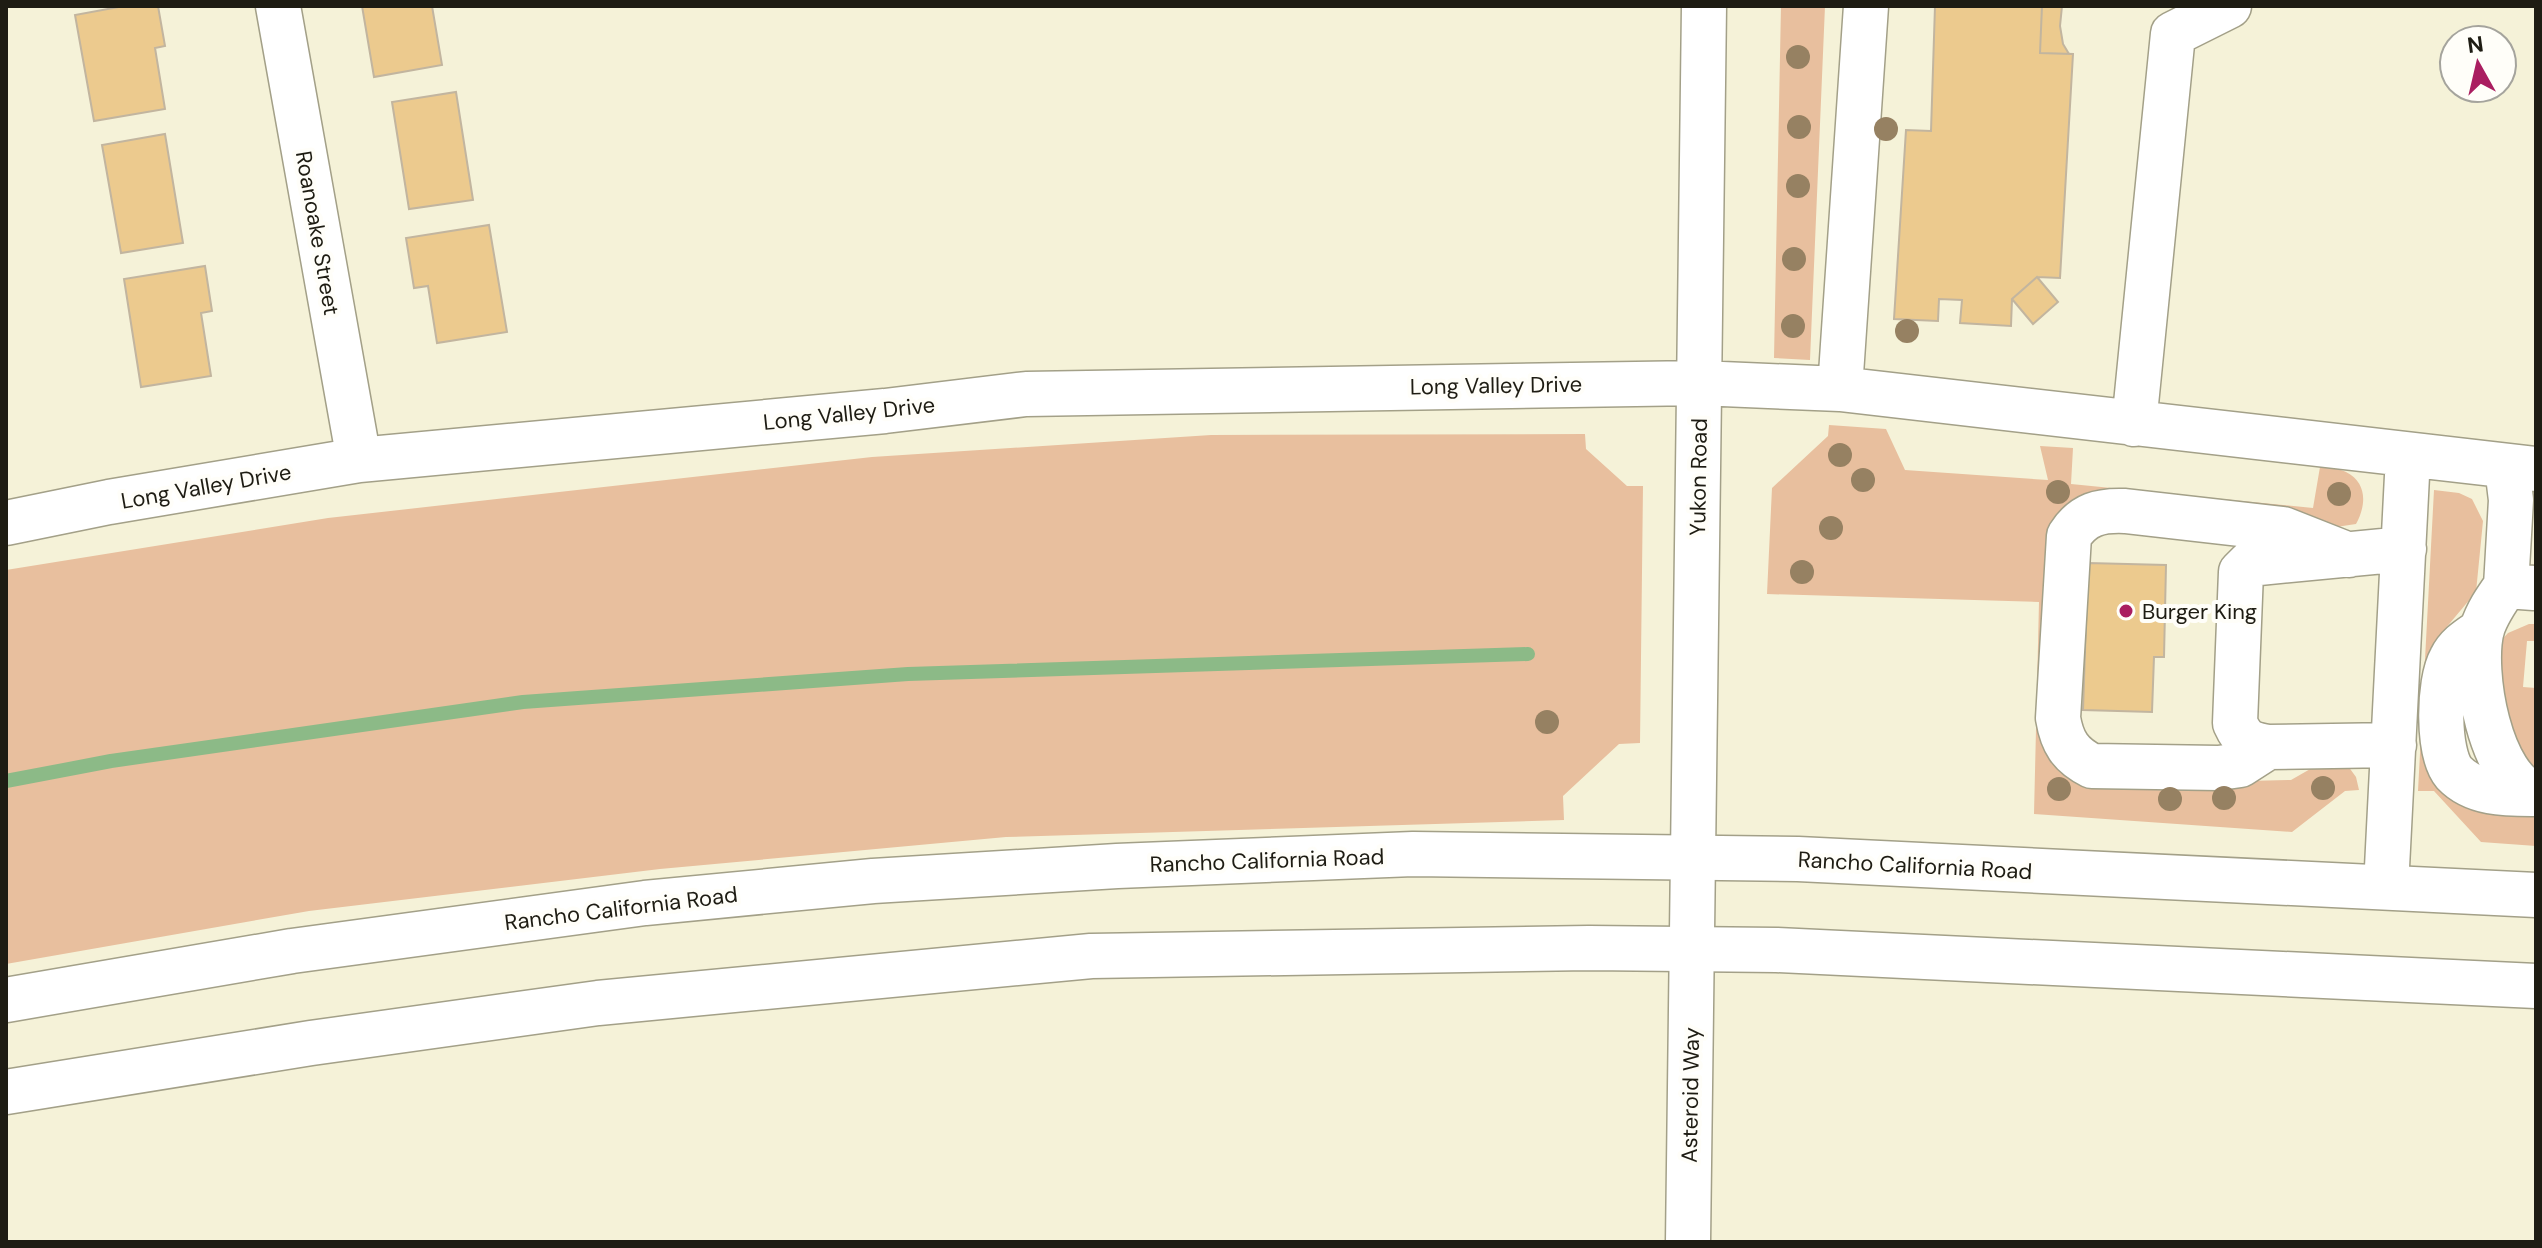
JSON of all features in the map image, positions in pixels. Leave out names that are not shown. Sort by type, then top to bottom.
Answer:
[{"type":"main road","name":"Roanoake Street","points":[[278,6],[359,460]]},
{"type":"main road","name":"Yukon Road","points":[[1691,949],[1704,6]]},
{"type":"main road","points":[[1840,389],[1866,6]]},
{"type":"main road","points":[[2134,424],[2173,34],[2229,6]]},
{"type":"main road","name":"Long Valley Drive","points":[[6,523],[109,502],[359,460],[885,411],[1026,394],[1699,383],[1840,389],[2522,468]]},
{"type":"main road","points":[[2386,887],[2408,456]]},
{"type":"main road","points":[[2522,468],[2511,500],[2521,587],[2491,607],[2482,630],[2461,644],[2449,661],[2445,674],[2441,740],[2445,761],[2456,775],[2471,785],[2491,792],[2536,794]]},
{"type":"main road","points":[[2268,747],[2240,765],[2219,768],[2101,767],[2077,759],[2061,736],[2058,718],[2069,536],[2085,517],[2104,510],[2125,511],[2283,529],[2349,555]]},
{"type":"main road","points":[[2394,745],[2268,747],[2248,744],[2235,723],[2241,572],[2249,564],[2404,549]]},
{"type":"main road","name":"Rancho California Road","points":[[6,1000],[292,951],[645,903],[873,881],[1117,866],[1413,854],[1798,859],[2536,895]]},
{"type":"main road","points":[[6,1092],[296,1045],[598,1003],[1091,956],[1589,948],[1807,951],[2536,986]]},
{"type":"main road","name":"Asteroid Way","points":[[1688,1242],[1691,949]]},
{"type":"shaded area","points":[[1781,6],[1825,6],[1810,360],[1774,358]]},
{"type":"shaded area","points":[[1829,425],[1886,429],[1905,470],[2048,480],[2040,446],[2073,448],[2071,484],[2313,508],[2320,467],[2346,472],[2358,482],[2363,503],[2356,524],[2336,527],[2080,500],[2046,739],[2122,784],[2291,780],[2312,768],[2348,766],[2356,777],[2359,790],[2345,791],[2292,832],[2034,814],[2039,602],[1767,594],[1772,488],[1828,436]]},
{"type":"shaded area","points":[[1585,434],[1586,449],[1627,486],[1643,486],[1640,743],[1619,744],[1563,796],[1564,820],[1006,837],[660,869],[309,911],[6,964],[6,570],[328,518],[872,457],[1211,435]]},
{"type":"shaded area","points":[[2434,490],[2459,493],[2472,499],[2483,521],[2476,592],[2445,629],[2438,651],[2428,747],[2536,807],[2536,846],[2481,842],[2434,791],[2418,791]]},
{"type":"shaded area","points":[[2536,624],[2536,641],[2527,641],[2523,687],[2536,688],[2536,778],[2513,754],[2494,648],[2508,633]]},
{"type":"building","points":[[124,6],[158,6],[165,46],[155,48],[165,109],[94,121],[75,15]]},
{"type":"building","points":[[362,6],[432,6],[442,65],[374,77]]},
{"type":"building","points":[[1935,6],[2042,6],[2040,53],[2073,54],[2060,278],[2037,277],[2012,299],[2011,326],[1960,323],[1962,300],[1939,299],[1938,321],[1894,319],[1906,130],[1931,131]]},
{"type":"building","points":[[2042,6],[2062,6],[2060,26],[2063,44],[2069,54],[2040,53]]},
{"type":"building","points":[[456,92],[473,200],[409,209],[392,102]]},
{"type":"building","points":[[165,134],[183,243],[121,253],[102,145]]},
{"type":"building","points":[[489,225],[507,332],[437,343],[428,286],[414,288],[406,238]]},
{"type":"building","points":[[205,266],[212,311],[201,313],[211,376],[141,387],[124,279]]},
{"type":"building","points":[[2037,277],[2058,302],[2033,324],[2012,299]]},
{"type":"building","name":"Burger King","points":[[2088,563],[2166,565],[2164,657],[2154,657],[2152,712],[2083,710]]},
{"type":"waterway","points":[[6,781],[111,761],[523,702],[908,674],[1528,654]]},
{"type":"place","name":"Burger King","points":[[2126,611]]}]
